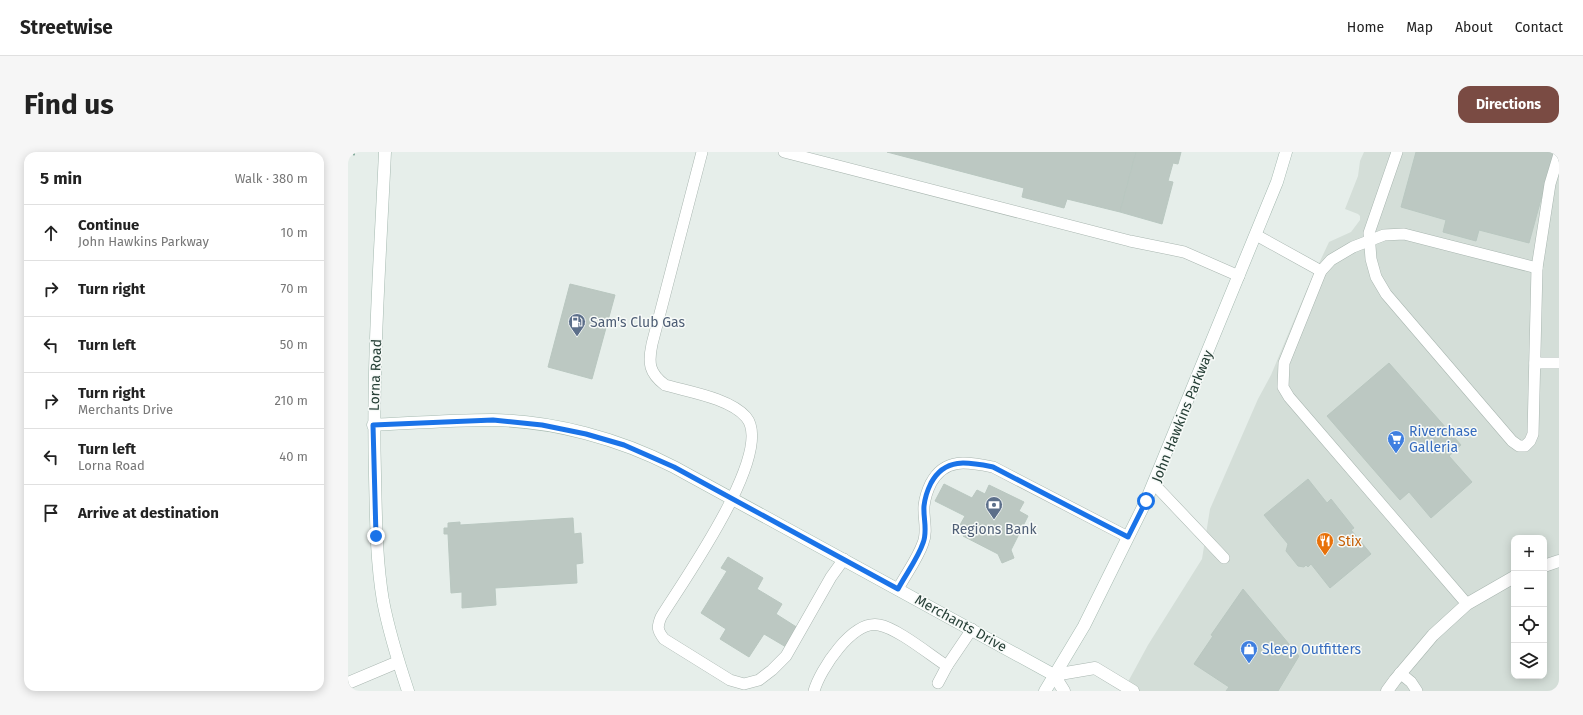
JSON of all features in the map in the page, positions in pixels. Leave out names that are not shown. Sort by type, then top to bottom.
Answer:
[{"type":"street","name":"Lorna Road","points":[[385,152],[373,425],[378,566],[388,623],[398,662],[408,691]]},
{"type":"street","name":"John Hawkins Parkway","points":[[1045,691],[1084,626],[1154,484],[1256,235],[1277,182],[1286,152]]},
{"type":"street","name":"Merchants Drive","points":[[373,425],[493,420],[542,425],[586,434],[624,445],[664,462],[732,498],[1054,675]]},
{"type":"street","points":[[1547,565],[1559,561]]},
{"type":"street","points":[[1387,691],[1400,673],[1433,635],[1467,604],[1511,579]]},
{"type":"street","points":[[348,683],[398,662]]},
{"type":"street","points":[[1064,691],[1054,675],[1094,668],[1134,691]]},
{"type":"lane","points":[[702,152],[649,357],[652,370],[657,379],[665,385],[724,402],[746,417],[752,428],[752,439],[746,469],[722,519],[660,617],[657,626],[658,631],[664,639],[730,680],[744,684],[759,680],[786,656],[823,590],[844,559]]},
{"type":"lane","points":[[784,152],[1130,241],[1184,252],[1239,276]]},
{"type":"lane","points":[[1397,152],[1371,222],[1369,233],[1368,241],[1370,259],[1376,277],[1386,294],[1512,441],[1519,446],[1525,446],[1530,441],[1533,434],[1537,268],[1550,184],[1559,154]]},
{"type":"lane","points":[[1467,604],[1289,397],[1282,387],[1284,364],[1321,271],[1331,260],[1353,247],[1368,241],[1384,235],[1404,234],[1537,268]]},
{"type":"lane","points":[[1256,235],[1321,271]]},
{"type":"lane","points":[[1535,363],[1559,363]]},
{"type":"lane","points":[[898,589],[924,542],[925,494],[936,474],[950,464],[968,462],[993,467],[1128,537]]},
{"type":"lane","points":[[1154,484],[1224,558]]},
{"type":"lane","points":[[814,691],[817,680],[839,646],[850,636],[866,626],[877,624],[890,628],[947,666]]},
{"type":"lane","points":[[938,683],[947,666],[972,629]]},
{"type":"lane","points":[[1400,673],[1411,682],[1417,691]]},
{"type":"path","points":[[348,155],[355,154],[356,152]]},
{"type":"shaded area","name":"Riverchase Galleria","points":[[1364,152],[1559,152],[1559,691],[1123,691],[1148,645],[1202,559],[1210,509],[1329,242],[1351,232],[1360,220],[1360,216],[1358,214],[1345,209],[1358,176],[1360,161]]},
{"type":"building","points":[[887,152],[1136,152],[1120,212],[1067,199],[1064,208],[1022,197],[1024,188]]},
{"type":"building","points":[[1136,152],[1181,152],[1178,164],[1173,163],[1168,181],[1173,182],[1162,224],[1120,212]]},
{"type":"building","points":[[1416,152],[1554,152],[1529,243],[1479,230],[1476,241],[1443,232],[1446,220],[1401,207]]},
{"type":"building","points":[[570,284],[615,295],[592,379],[548,367]]},
{"type":"building","points":[[1389,363],[1461,445],[1449,456],[1472,482],[1431,518],[1409,492],[1400,500],[1327,416]]},
{"type":"building","points":[[1308,479],[1327,503],[1331,499],[1354,528],[1351,530],[1371,554],[1330,588],[1311,564],[1308,567],[1306,565],[1304,567],[1298,566],[1286,551],[1288,544],[1264,515]]},
{"type":"building","name":"Regions Bank","points":[[944,484],[972,498],[977,490],[985,494],[989,485],[1024,502],[1019,511],[1028,516],[1011,550],[1014,558],[1002,563],[998,554],[963,536],[967,528],[960,525],[965,516],[935,501]]},
{"type":"building","points":[[573,518],[574,534],[581,533],[583,563],[576,564],[577,583],[495,588],[496,605],[462,608],[462,592],[451,593],[448,534],[444,534],[444,528],[448,528],[448,523],[460,522],[460,525]]},
{"type":"building","points":[[728,557],[763,578],[757,589],[782,604],[776,614],[798,628],[786,647],[764,634],[749,657],[720,639],[726,629],[701,613],[727,571],[721,568]]},
{"type":"building","points":[[1243,589],[1299,656],[1278,691],[1226,691],[1229,687],[1194,664],[1213,636],[1211,635]]},
{"type":"place","name":"Sam's Club Gas","points":[[577,337]]},
{"type":"place","name":"Riverchase Galleria","points":[[1396,454]]},
{"type":"place","name":"Regions Bank","points":[[994,520]]},
{"type":"place","name":"Stix","points":[[1325,556]]},
{"type":"place","name":"Sleep Outfitters","points":[[1249,664]]},
{"type":"route","points":[[376,536],[373,425],[493,420],[542,425],[586,434],[624,445],[674,467],[898,589],[924,542],[925,494],[936,474],[950,464],[968,462],[993,467],[1128,537],[1146,501]]}]
